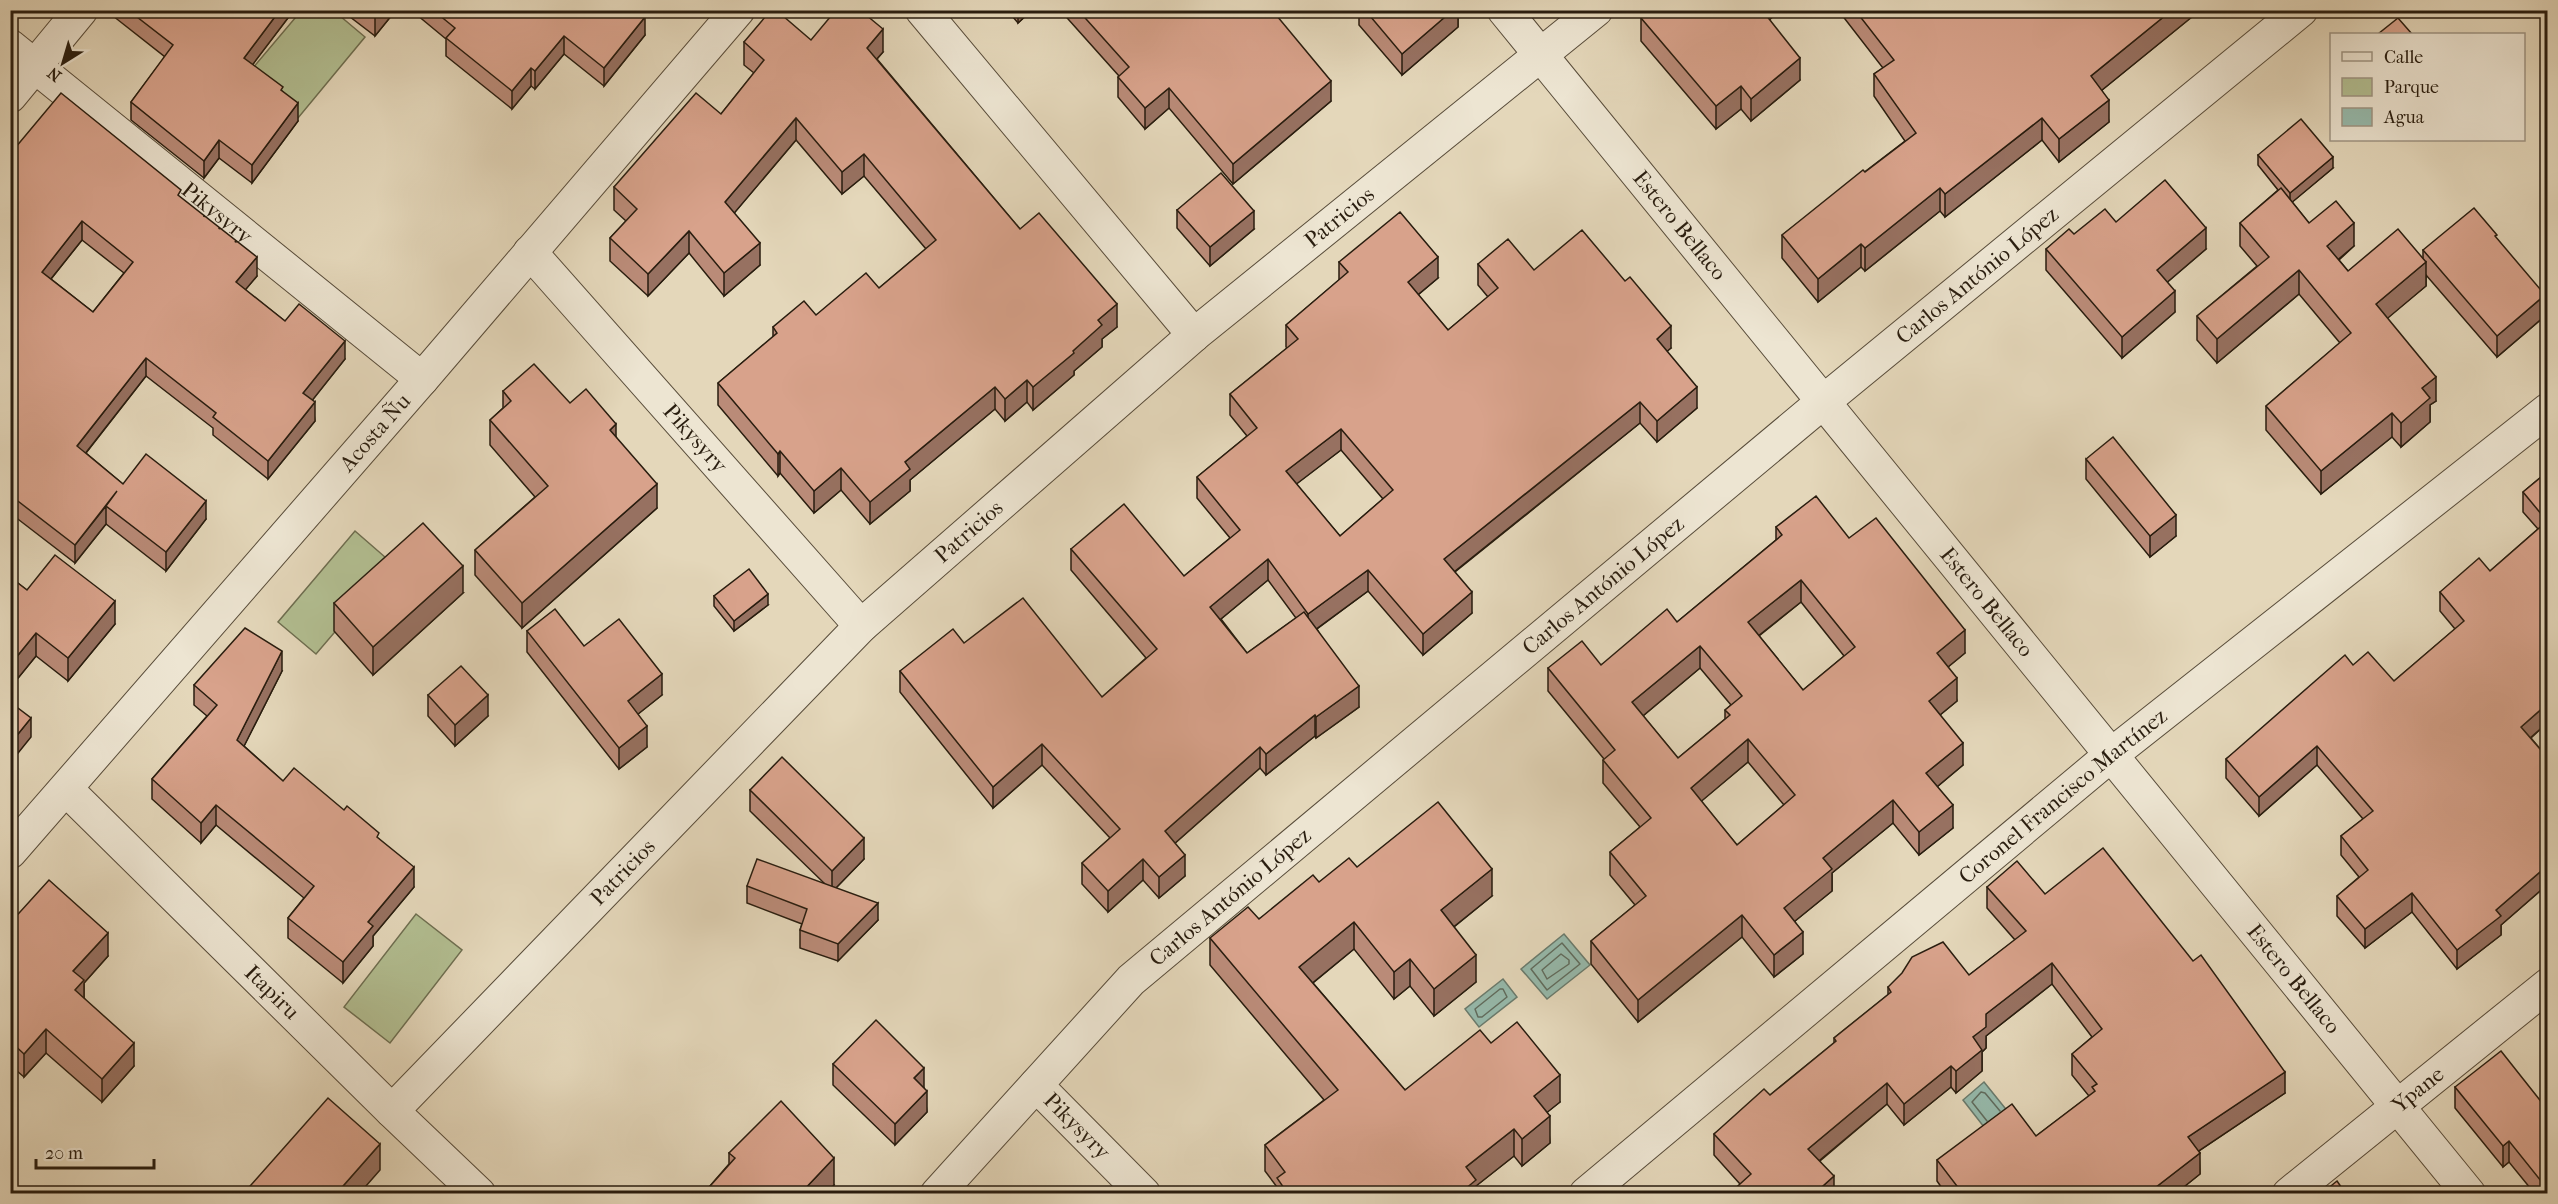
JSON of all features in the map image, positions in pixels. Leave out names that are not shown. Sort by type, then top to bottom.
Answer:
[{"type":"street","points":[[10,96],[81,10]]},
{"type":"street","name":"Acosta Ñu","points":[[10,852],[67,790],[738,10]]},
{"type":"street","points":[[922,10],[1194,335]]},
{"type":"street","name":"Estero Bellaco","points":[[1504,10],[2469,1194]]},
{"type":"street","name":"Patricios","points":[[392,1111],[861,626],[1194,335],[1542,56],[1596,10]]},
{"type":"street","name":"Carlos António López","points":[[937,1194],[1131,980],[1822,402],[2301,10]]},
{"type":"street","name":"Pikysyry","points":[[10,46],[422,379]]},
{"type":"street","name":"Pikysyry","points":[[530,252],[861,626]]},
{"type":"street","name":"Coronel Francisco Martínez","points":[[1586,1194],[2111,755],[2547,410]]},
{"type":"street","name":"Itapiru","points":[[67,790],[479,1194]]},
{"type":"street","name":"Ypane","points":[[2289,1194],[2547,985]]},
{"type":"street","name":"Pikysyry","points":[[1036,1085],[1144,1194]]},
{"type":"green space","points":[[301,11],[334,11],[365,37],[298,118],[247,75]]},
{"type":"green space","points":[[355,531],[393,564],[316,654],[278,622]]},
{"type":"green space","points":[[416,914],[462,950],[390,1043],[344,1007]]},
{"type":"water","points":[[1564,934],[1590,965],[1547,999],[1521,969]]},
{"type":"water","points":[[1503,979],[1517,997],[1479,1027],[1465,1009]]},
{"type":"water","points":[[1984,1082],[2013,1118],[1991,1136],[1963,1100]]},
{"type":"building","points":[[128,10],[280,10],[244,58],[283,87],[281,90],[298,103],[252,165],[219,140],[204,161],[131,102],[173,45]]},
{"type":"building","points":[[365,10],[381,10],[375,18]]},
{"type":"building","points":[[433,10],[637,10],[645,17],[604,68],[564,36],[535,71],[531,68],[512,91],[446,38],[455,28]]},
{"type":"building","points":[[771,10],[776,10],[811,40],[836,10],[860,10],[883,29],[867,48],[1020,229],[1039,213],[1117,304],[1098,320],[1102,325],[1073,351],[1074,353],[1033,387],[1027,380],[1005,399],[995,387],[905,462],[910,469],[870,502],[841,468],[814,491],[780,451],[778,454],[718,383],[777,333],[773,327],[804,301],[816,315],[866,273],[879,288],[936,240],[864,154],[842,172],[796,118],[725,202],[760,243],[724,273],[689,231],[648,274],[610,238],[637,209],[614,187],[696,93],[721,114],[764,60],[744,42]]},
{"type":"building","points":[[1078,10],[1272,10],[1331,81],[1233,164],[1169,88],[1145,108],[1118,77],[1129,67]]},
{"type":"building","points":[[1365,10],[1453,10],[1402,54]]},
{"type":"building","points":[[1651,10],[1762,10],[1800,58],[1751,99],[1741,86],[1716,106],[1641,18]]},
{"type":"building","points":[[1855,10],[2172,10],[2091,76],[2109,100],[2059,139],[2042,118],[1945,194],[1940,188],[1865,248],[1861,244],[1818,279],[1782,235],[1863,170],[1865,172],[1916,133],[1874,74],[1894,60]]},
{"type":"building","points":[[2398,18],[2411,33],[2379,33]]},
{"type":"building","points":[[61,93],[181,190],[178,195],[257,257],[236,282],[285,321],[299,304],[345,341],[303,393],[315,402],[268,461],[213,417],[216,413],[146,358],[77,446],[123,484],[146,454],[206,501],[166,552],[106,506],[117,491],[75,545],[10,495],[10,154]],"holes":[[[82,221],[133,262],[93,312],[42,272]]]},
{"type":"building","points":[[2301,119],[2333,157],[2290,193],[2258,155]]},
{"type":"building","points":[[1221,173],[1254,211],[1210,247],[1177,210]]},
{"type":"building","points":[[2165,180],[2206,228],[2157,270],[2175,291],[2122,337],[2046,249],[2069,229],[2074,234],[2105,209],[2116,222]]},
{"type":"building","points":[[2281,188],[2309,223],[2336,201],[2354,223],[2327,246],[2348,271],[2398,229],[2426,262],[2376,304],[2436,377],[2422,388],[2430,398],[2401,423],[2392,413],[2321,471],[2266,406],[2351,333],[2299,270],[2217,339],[2197,316],[2269,257],[2240,223]]},
{"type":"building","points":[[2474,208],[2545,295],[2497,336],[2423,250]]},
{"type":"building","points":[[1400,212],[1438,257],[1408,282],[1448,330],[1498,288],[1478,264],[1508,239],[1534,270],[1582,230],[1625,281],[1630,277],[1671,326],[1657,339],[1697,387],[1657,421],[1640,402],[1444,559],[1472,592],[1423,634],[1368,570],[1308,614],[1268,559],[1210,607],[1247,653],[1304,612],[1359,686],[1316,717],[1315,715],[1266,754],[1260,747],[1165,831],[1185,855],[1159,877],[1143,859],[1108,891],[1082,863],[1120,829],[1042,744],[993,787],[900,671],[953,629],[964,643],[1023,598],[1102,697],[1157,649],[1071,549],[1124,504],[1184,576],[1240,530],[1197,477],[1257,428],[1230,394],[1298,339],[1286,325],[1348,272],[1339,262]],"holes":[[[1341,429],[1393,490],[1340,536],[1286,471]]]},
{"type":"building","points":[[534,364],[570,403],[586,389],[616,424],[610,430],[657,484],[522,603],[475,550],[548,486],[490,420],[511,401],[503,391]]},
{"type":"building","points":[[2113,437],[2176,515],[2150,536],[2086,459]]},
{"type":"building","points":[[2547,472],[2547,521],[2523,492]]},
{"type":"building","points":[[1816,496],[1849,538],[1876,518],[1965,630],[1937,653],[1957,678],[1929,701],[1963,743],[1926,773],[1953,805],[1919,832],[1893,800],[1823,858],[1832,869],[1784,908],[1803,932],[1774,955],[1742,915],[1638,1000],[1591,941],[1646,896],[1610,852],[1651,818],[1603,760],[1615,750],[1548,668],[1582,641],[1601,665],[1667,609],[1677,622],[1782,535],[1776,527]],"holes":[[[1801,580],[1855,647],[1803,690],[1748,622]],[[1700,646],[1742,696],[1725,710],[1730,715],[1678,758],[1632,702]],[[1748,739],[1795,795],[1737,845],[1691,788]]]},
{"type":"building","points":[[2547,521],[2547,704],[2521,727],[2547,757],[2547,866],[2496,910],[2501,916],[2457,950],[2412,893],[2365,929],[2337,896],[2368,870],[2341,836],[2373,811],[2317,746],[2259,797],[2226,759],[2345,655],[2353,665],[2368,652],[2394,681],[2464,621],[2440,592],[2479,558],[2490,571]]},
{"type":"building","points":[[423,523],[463,566],[373,647],[334,603]]},
{"type":"building","points":[[55,555],[115,601],[68,658],[36,633],[10,665],[10,577],[27,590]]},
{"type":"building","points":[[749,569],[768,594],[734,621],[714,596]]},
{"type":"building","points":[[555,609],[584,646],[619,619],[662,674],[628,701],[647,726],[619,748],[527,631]]},
{"type":"building","points":[[245,628],[282,651],[237,740],[283,781],[294,768],[344,810],[347,806],[379,833],[377,837],[414,867],[368,922],[373,926],[343,962],[288,918],[314,886],[216,805],[201,823],[152,779],[217,705],[194,685]]},
{"type":"building","points":[[461,666],[488,695],[455,725],[428,695]]},
{"type":"building","points":[[10,702],[31,718],[10,744]]},
{"type":"building","points":[[782,757],[864,838],[832,871],[750,790]]},
{"type":"building","points":[[1438,802],[1492,869],[1441,910],[1476,955],[1434,989],[1410,959],[1394,972],[1354,922],[1299,967],[1405,1090],[1480,1030],[1491,1043],[1517,1022],[1560,1075],[1534,1096],[1550,1116],[1522,1139],[1514,1129],[1466,1167],[1476,1180],[1459,1194],[1288,1194],[1277,1178],[1285,1172],[1265,1145],[1338,1090],[1210,938],[1248,907],[1259,919],[1313,875],[1319,882],[1349,858],[1357,867]]},
{"type":"building","points":[[2103,848],[2193,961],[2201,955],[2285,1072],[2188,1137],[2200,1153],[2147,1194],[1963,1194],[1937,1160],[2012,1104],[2036,1136],[2095,1091],[2092,1087],[2097,1084],[2072,1054],[2102,1029],[2052,963],[1986,1014],[1986,1027],[1973,1037],[1982,1050],[1956,1071],[1951,1066],[1904,1104],[1887,1083],[1808,1149],[1834,1176],[1814,1194],[1729,1194],[1751,1174],[1714,1134],[1764,1089],[1770,1095],[1836,1041],[1834,1038],[1891,992],[1888,987],[1902,973],[1912,957],[1943,942],[1969,975],[2026,931],[1987,887],[2017,861],[2045,894]]},
{"type":"building","points":[[757,859],[878,903],[838,944],[800,930],[807,909],[747,886]]},
{"type":"building","points":[[49,880],[108,933],[73,971],[84,980],[75,990],[134,1043],[102,1079],[46,1029],[24,1054],[10,1041],[10,923]]},
{"type":"building","points":[[876,1020],[924,1068],[914,1078],[927,1091],[895,1124],[833,1064]]},
{"type":"building","points":[[2501,1051],[2547,1109],[2547,1176],[2541,1181],[2509,1141],[2503,1146],[2455,1087]]},
{"type":"building","points":[[328,1098],[380,1144],[336,1194],[243,1194]]},
{"type":"building","points":[[781,1101],[834,1158],[800,1194],[703,1194],[735,1158],[729,1153]]},
{"type":"building","points":[[2337,1181],[2346,1194],[2321,1194]]}]
